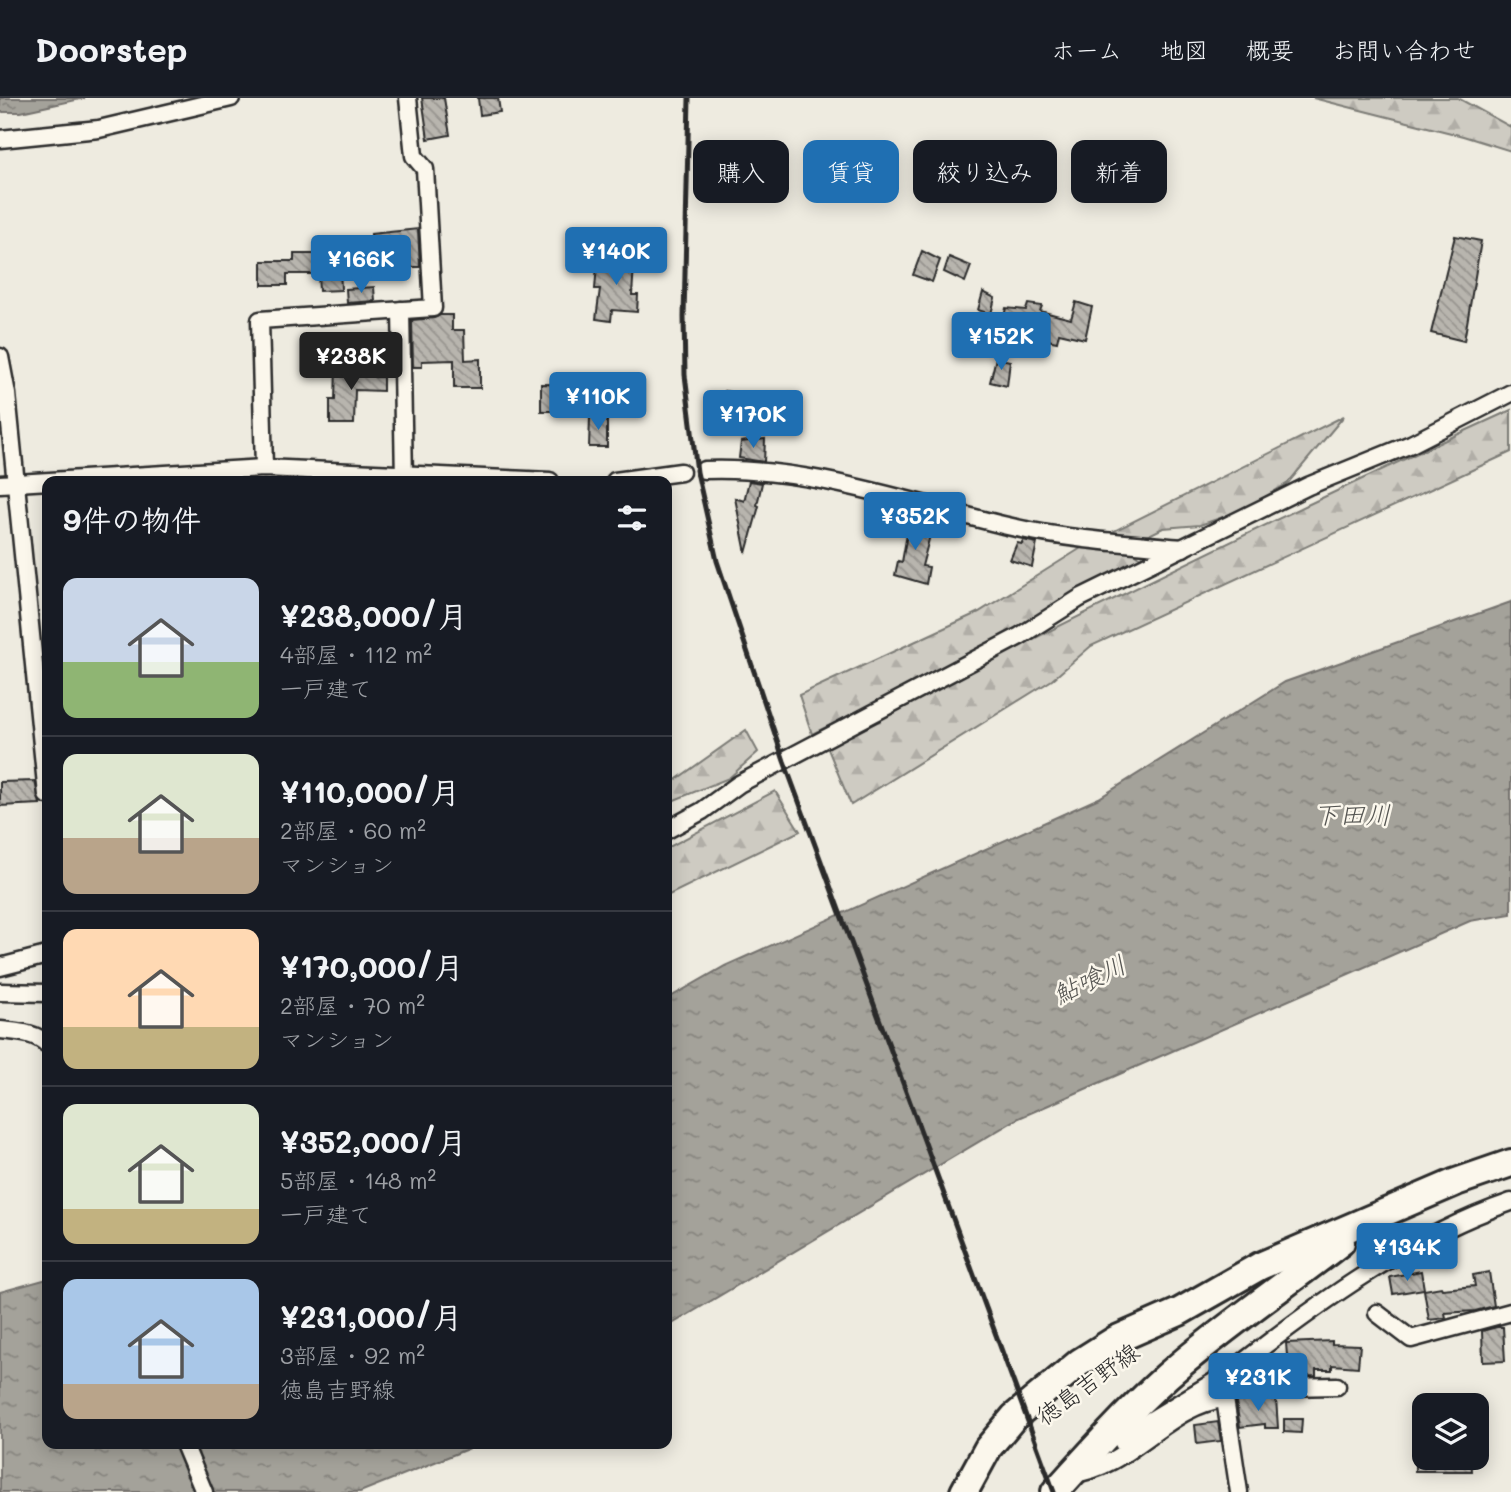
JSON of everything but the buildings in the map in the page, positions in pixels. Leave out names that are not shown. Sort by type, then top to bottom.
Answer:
[{"type":"main road","name":"徳島吉野線","points":[[964,1492],[988,1448],[1014,1417],[1080,1362],[1115,1340],[1179,1312],[1260,1266],[1456,1182],[1511,1163]]},
{"type":"main road","name":"徳島吉野線","points":[[1063,1483],[1122,1419],[1167,1376],[1229,1325],[1376,1216]]},
{"type":"main road","name":"徳島吉野線","points":[[974,1492],[1023,1430],[1072,1389],[1133,1349],[1179,1312]]},
{"type":"street","points":[[0,139],[99,129],[231,98]]},
{"type":"street","points":[[264,468],[260,320],[433,308],[425,169],[414,156],[408,98]]},
{"type":"street","points":[[401,310],[404,476]]},
{"type":"street","points":[[0,356],[7,394],[7,483],[21,524],[42,743]]},
{"type":"street","points":[[672,827],[702,811],[739,785],[1020,636],[1080,598],[1308,486],[1411,444],[1511,393]]},
{"type":"street","points":[[127,476],[264,468],[388,476]]},
{"type":"street","points":[[704,470],[734,469],[792,474],[1068,538],[1183,548]]},
{"type":"street","points":[[652,476],[681,472]]},
{"type":"street","points":[[7,483],[42,481]]},
{"type":"street","points":[[0,967],[42,957]]},
{"type":"street","points":[[0,992],[42,993]]},
{"type":"street","points":[[0,1030],[25,1033],[42,1039]]},
{"type":"street","points":[[1110,1462],[1122,1444],[1151,1420],[1233,1370],[1303,1315],[1468,1217],[1511,1202]]},
{"type":"street","points":[[1377,1312],[1411,1339],[1511,1312]]},
{"type":"street","points":[[1233,1370],[1228,1394],[1239,1492]]},
{"type":"street","points":[[1063,1483],[1110,1462],[1188,1412],[1228,1394],[1337,1386]]},
{"type":"street","points":[[186,1449],[204,1492]]},
{"type":"green space","points":[[1313,98],[1458,98],[1511,127],[1511,151],[1463,136]]},
{"type":"green space","points":[[1511,410],[1511,452],[1091,646],[1052,680],[851,805],[826,744],[1167,573]]},
{"type":"green space","points":[[1344,416],[1288,483],[1243,510],[1200,525],[1163,528],[1127,546],[1142,559],[971,656],[812,734],[799,695],[979,612],[1086,545]]},
{"type":"green space","points":[[746,730],[758,752],[729,778],[672,801],[672,782]]},
{"type":"green space","points":[[775,791],[800,831],[672,894],[672,845]]},
{"type":"water","points":[[0,98],[85,98],[21,112],[0,112]]},
{"type":"water","name":"下田川","points":[[1511,602],[1511,914],[1470,921],[1019,1118],[672,1324],[672,996],[725,966],[1099,798],[1285,682]]},
{"type":"water","points":[[42,1280],[42,1449],[468,1449],[360,1492],[0,1492],[0,1292]]},
{"type":"railway","points":[[689,98],[685,375],[697,472],[717,561],[784,761],[1054,1492]]},
{"type":"water label","name":"鮎喰川","points":[[1089,979]]}]
